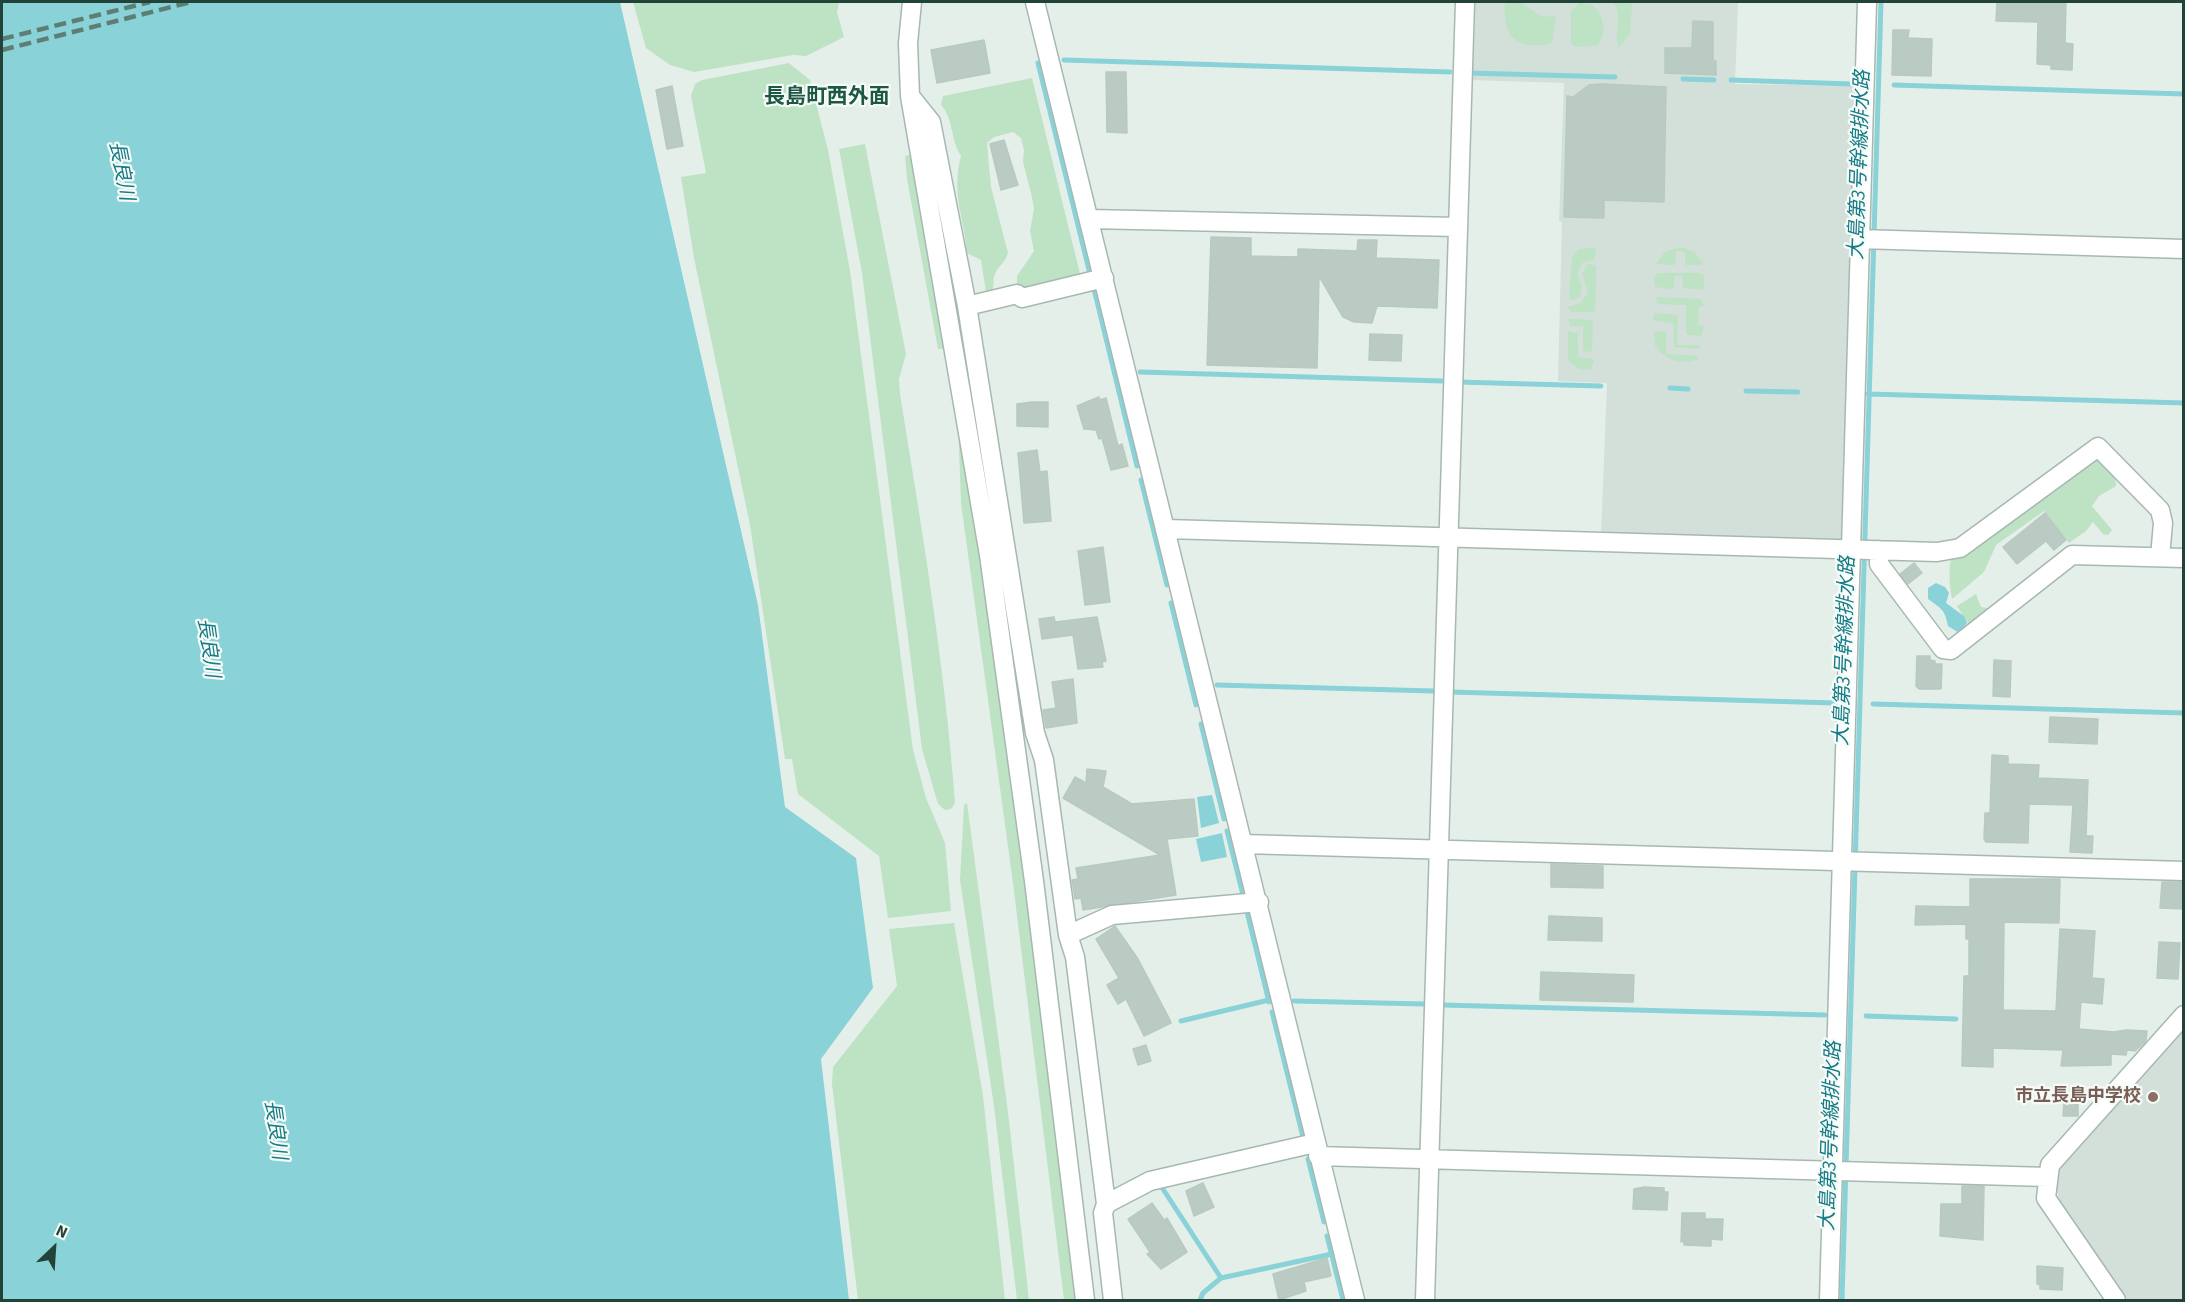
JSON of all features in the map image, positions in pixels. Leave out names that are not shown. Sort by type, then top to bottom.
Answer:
[{"type":"street","points":[[912,2],[908,43],[910,96],[989,555],[1034,881],[1085,1300]]},
{"type":"street","points":[[1035,2],[1259,902],[1355,1300]]},
{"type":"street","points":[[1425,1300],[1446,537],[1465,2]]},
{"type":"street","points":[[1828,1300],[1842,1172],[1851,862],[1865,549],[1869,239],[1866,2]]},
{"type":"street","points":[[910,96],[931,122],[967,306],[1035,733],[1044,759],[1068,935],[1075,957],[1106,1204],[1103,1213],[1113,1300]]},
{"type":"street","points":[[1089,219],[1457,227]]},
{"type":"street","points":[[1869,239],[2184,249]]},
{"type":"street","points":[[967,306],[1017,294],[1022,298],[1104,278]]},
{"type":"street","points":[[1167,529],[1937,552],[1960,548],[2098,447],[2160,510],[2163,523],[2160,557]]},
{"type":"street","points":[[1865,549],[1879,564],[1943,649],[1951,650],[2072,555],[2184,558]]},
{"type":"street","points":[[1243,844],[2184,871]]},
{"type":"street","points":[[1068,935],[1112,915],[1259,902]]},
{"type":"street","points":[[2116,1300],[2046,1198],[2050,1165],[2184,1015]]},
{"type":"street","points":[[1106,1204],[1150,1181],[1317,1150],[1429,1159],[2047,1178]]},
{"type":"shaded area","points":[[1475,2],[1738,2],[1735,84],[1857,86],[1845,539],[1601,536],[1607,383],[1558,381],[1562,222],[1559,221],[1564,83],[1469,80],[1473,64]]},
{"type":"shaded area","name":"市立長島中学校","points":[[2183,1029],[2183,1300],[2128,1300],[2059,1199],[2056,1186],[2057,1177],[2062,1166]]},
{"type":"green space","points":[[633,2],[839,2],[837,12],[844,37],[806,56],[793,55],[694,72],[670,65],[646,48]]},
{"type":"green space","points":[[1505,2],[1520,2],[1542,17],[1554,16],[1556,18],[1552,43],[1533,45],[1517,41],[1506,25]]},
{"type":"green space","points":[[1613,2],[1632,4],[1630,34],[1619,47],[1617,41],[1618,13]]},
{"type":"green space","points":[[1579,3],[1593,5],[1600,14],[1603,31],[1600,42],[1596,46],[1577,47],[1571,44],[1571,11]]},
{"type":"green space","points":[[789,63],[810,80],[828,150],[850,271],[913,750],[926,798],[945,843],[951,911],[888,918],[879,856],[798,794],[792,759],[785,759],[750,525],[694,258],[681,177],[706,173],[691,96],[695,84],[702,80]]},
{"type":"green space","points":[[1032,78],[1081,278],[1025,291],[1023,287],[1017,289],[1017,276],[1034,251],[1030,231],[1034,209],[1023,162],[1024,150],[1021,138],[1013,132],[994,137],[987,143],[991,187],[1008,253],[995,274],[991,294],[986,292],[981,260],[967,253],[957,182],[961,156],[948,116],[941,105],[943,96]]},
{"type":"green space","points":[[865,144],[906,354],[899,379],[900,394],[932,598],[951,752],[955,803],[951,809],[945,810],[938,804],[922,749],[862,273],[839,149]]},
{"type":"green space","points":[[911,155],[946,349],[938,349],[907,179],[905,156]]},
{"type":"green space","points":[[1680,247],[1693,251],[1703,263],[1685,265],[1685,252],[1676,251],[1675,265],[1656,264],[1665,252]]},
{"type":"green space","points":[[1579,249],[1596,249],[1594,260],[1583,262],[1577,274],[1582,287],[1580,297],[1569,299],[1572,257]]},
{"type":"green space","points":[[1592,264],[1596,267],[1594,312],[1571,312],[1568,307],[1581,303],[1588,292],[1582,274],[1587,265]]},
{"type":"green space","points":[[1658,273],[1700,273],[1704,275],[1704,287],[1702,290],[1683,288],[1682,276],[1675,276],[1673,289],[1655,287],[1654,278]]},
{"type":"green space","points":[[1656,297],[1701,299],[1704,306],[1699,306],[1698,325],[1704,326],[1701,336],[1686,334],[1686,305],[1657,304]]},
{"type":"green space","points":[[1655,313],[1678,315],[1677,345],[1699,345],[1700,349],[1674,347],[1673,323],[1653,320]]},
{"type":"green space","points":[[1569,319],[1593,320],[1592,352],[1583,351],[1583,326],[1570,326]]},
{"type":"green space","points":[[1568,331],[1578,333],[1578,357],[1594,359],[1591,370],[1579,369],[1568,360]]},
{"type":"green space","points":[[1654,331],[1666,332],[1666,354],[1698,356],[1698,359],[1680,361],[1664,355],[1655,346]]},
{"type":"green space","points":[[958,419],[977,529],[1009,749],[1077,1300],[1064,1300],[1013,883],[961,503]]},
{"type":"green space","points":[[2094,460],[2110,470],[2116,482],[2116,486],[2099,496],[2092,506],[2112,530],[2108,535],[2103,534],[2093,522],[2086,531],[2069,543],[2044,511],[1996,545],[1984,572],[1952,599],[1949,574],[1951,559],[1963,554]]},
{"type":"green space","points":[[1976,594],[1981,607],[1992,609],[1969,625],[1957,606]]},
{"type":"green space","points":[[967,803],[1008,1112],[1029,1300],[1017,1300],[994,1106],[960,880],[964,805]]},
{"type":"green space","points":[[954,923],[983,1096],[1005,1300],[858,1300],[832,1084],[833,1067],[897,986],[889,929]]},
{"type":"water","name":"長良川","points":[[2,2],[620,2],[758,605],[785,807],[856,858],[873,988],[821,1059],[849,1300],[2,1300]]},
{"type":"water","points":[[1936,583],[1945,587],[1949,593],[1946,603],[1964,616],[1967,623],[1959,633],[1948,626],[1942,610],[1928,599],[1928,588]]},
{"type":"water","points":[[1212,795],[1219,823],[1201,828],[1197,797]]},
{"type":"water","points":[[1222,833],[1227,857],[1201,862],[1196,839]]},
{"type":"building","points":[[1997,2],[2066,2],[2065,43],[2073,44],[2072,70],[2051,69],[2051,65],[2037,64],[2038,22],[1996,21]]},
{"type":"building","points":[[1693,21],[1713,22],[1713,61],[1716,61],[1716,75],[1665,73],[1665,48],[1692,48]]},
{"type":"building","points":[[1893,30],[1909,30],[1908,38],[1932,39],[1931,76],[1892,75]]},
{"type":"building","points":[[984,40],[990,73],[937,83],[931,50]]},
{"type":"building","points":[[1106,72],[1126,72],[1127,133],[1107,132]]},
{"type":"building","points":[[1589,85],[1666,87],[1664,202],[1604,200],[1604,218],[1564,217],[1567,96],[1573,97]]},
{"type":"building","points":[[672,86],[683,146],[667,149],[656,90]]},
{"type":"building","points":[[1004,140],[1018,185],[1001,190],[990,144]]},
{"type":"building","points":[[1211,237],[1251,238],[1251,256],[1298,257],[1298,249],[1357,251],[1358,240],[1377,240],[1376,258],[1439,260],[1437,308],[1377,306],[1372,323],[1354,322],[1343,317],[1319,276],[1317,368],[1207,365]]},
{"type":"building","points":[[1370,334],[1402,335],[1401,361],[1369,360]]},
{"type":"building","points":[[1099,397],[1100,400],[1106,398],[1118,446],[1122,444],[1128,466],[1111,470],[1102,438],[1099,439],[1096,430],[1084,429],[1077,406]]},
{"type":"building","points":[[1048,402],[1048,427],[1017,426],[1017,404]]},
{"type":"building","points":[[1037,450],[1040,472],[1047,471],[1051,521],[1024,523],[1018,453]]},
{"type":"building","points":[[2045,513],[2066,540],[2054,550],[2046,541],[2017,564],[2003,547]]},
{"type":"building","points":[[1103,547],[1110,602],[1085,605],[1078,551]]},
{"type":"building","points":[[1914,563],[1922,573],[1908,584],[1900,574]]},
{"type":"building","points":[[1054,617],[1055,622],[1097,617],[1106,661],[1102,662],[1103,667],[1078,669],[1073,635],[1042,639],[1039,619]]},
{"type":"building","points":[[1917,656],[1930,656],[1930,660],[1935,661],[1935,664],[1942,664],[1941,689],[1919,689],[1916,686]]},
{"type":"building","points":[[1994,660],[2011,661],[2010,697],[1993,696]]},
{"type":"building","points":[[1073,679],[1077,723],[1046,728],[1043,710],[1056,708],[1052,682]]},
{"type":"building","points":[[2050,717],[2098,719],[2097,744],[2049,742]]},
{"type":"building","points":[[1992,755],[2008,756],[2008,764],[2039,765],[2038,778],[2088,780],[2086,836],[2093,836],[2092,853],[2070,852],[2073,805],[2029,804],[2028,843],[1986,842],[1984,839],[1985,813],[1990,813]]},
{"type":"building","points":[[1087,769],[1106,771],[1103,787],[1132,804],[1194,799],[1198,836],[1167,839],[1176,895],[1083,910],[1081,898],[1075,899],[1072,880],[1078,879],[1076,868],[1160,855],[1063,798],[1075,777],[1086,783]]},
{"type":"building","points":[[1551,864],[1603,866],[1603,888],[1551,887]]},
{"type":"building","points":[[1970,879],[2060,879],[2059,923],[2004,922],[2003,1010],[2056,1011],[2060,929],[2095,931],[2092,978],[2104,979],[2102,1004],[2081,1002],[2079,1029],[2114,1032],[2147,1031],[2143,1044],[2135,1051],[2127,1050],[2126,1055],[2111,1054],[2111,1065],[2061,1066],[2063,1050],[1993,1048],[1993,1067],[1962,1066],[1964,976],[1969,976],[1969,939],[1966,939],[1966,924],[1915,925],[1916,906],[1970,907]]},
{"type":"building","points":[[2162,882],[2184,882],[2184,909],[2160,908]]},
{"type":"building","points":[[1549,916],[1602,918],[1602,941],[1548,940]]},
{"type":"building","points":[[1115,926],[1138,959],[1171,1023],[1144,1036],[1126,999],[1118,1004],[1107,985],[1119,978],[1096,939]]},
{"type":"building","points":[[2159,942],[2180,943],[2178,979],[2157,978]]},
{"type":"building","points":[[1541,972],[1634,975],[1633,1002],[1540,1000]]},
{"type":"building","points":[[1146,1045],[1151,1061],[1138,1065],[1133,1049]]},
{"type":"building","points":[[2064,1101],[2078,1102],[2078,1116],[2063,1116]]},
{"type":"building","points":[[1203,1183],[1214,1207],[1194,1216],[1186,1191]]},
{"type":"building","points":[[1962,1186],[1984,1186],[1983,1240],[1940,1236],[1941,1204],[1962,1204]]},
{"type":"building","points":[[1664,1188],[1664,1192],[1668,1192],[1667,1210],[1633,1209],[1634,1189]]},
{"type":"building","points":[[1152,1203],[1164,1220],[1167,1218],[1187,1252],[1161,1269],[1147,1254],[1150,1252],[1128,1219]]},
{"type":"building","points":[[1682,1213],[1705,1213],[1705,1219],[1723,1219],[1722,1240],[1711,1239],[1711,1246],[1684,1245],[1684,1241],[1681,1242]]},
{"type":"building","points":[[1327,1258],[1331,1276],[1304,1282],[1306,1291],[1279,1300],[1273,1274]]},
{"type":"building","points":[[2037,1266],[2063,1268],[2062,1290],[2040,1289],[2040,1285],[2037,1284]]},
{"type":"waterway","name":"大島第3号幹線排水路","points":[[1842,1300],[1881,2]]},
{"type":"waterway","points":[[1064,60],[1450,72]]},
{"type":"waterway","points":[[1038,63],[1090,274]]},
{"type":"waterway","points":[[1469,73],[1615,77]]},
{"type":"waterway","points":[[1683,79],[1714,80]]},
{"type":"waterway","points":[[1731,80],[1852,84]]},
{"type":"waterway","points":[[1894,85],[2184,94]]},
{"type":"waterway","points":[[1094,289],[1137,466]]},
{"type":"waterway","points":[[1140,372],[1442,381]]},
{"type":"waterway","points":[[1458,382],[1601,386]]},
{"type":"waterway","points":[[1670,388],[1688,389]]},
{"type":"waterway","points":[[1746,391],[1798,392]]},
{"type":"waterway","points":[[1868,394],[2184,403]]},
{"type":"waterway","points":[[1141,480],[1167,585]]},
{"type":"waterway","points":[[1171,603],[1196,705]]},
{"type":"waterway","points":[[1217,685],[1433,691]]},
{"type":"waterway","points":[[1450,692],[1835,703]]},
{"type":"waterway","points":[[1873,704],[2184,713]]},
{"type":"waterway","points":[[1201,724],[1224,819]]},
{"type":"waterway","points":[[1227,831],[1243,895]]},
{"type":"waterway","points":[[1247,912],[1269,1002]]},
{"type":"waterway","points":[[1181,1021],[1269,1000]]},
{"type":"waterway","points":[[1294,1001],[1424,1004]]},
{"type":"waterway","points":[[1442,1005],[1825,1015]]},
{"type":"waterway","points":[[1272,1012],[1303,1137]]},
{"type":"waterway","points":[[1866,1016],[1956,1019]]},
{"type":"waterway","points":[[1308,1159],[1324,1222]]},
{"type":"waterway","points":[[1161,1186],[1221,1278],[1332,1254]]},
{"type":"waterway","points":[[1327,1236],[1343,1300]]},
{"type":"waterway","points":[[1200,1300],[1203,1293],[1221,1278]]},
{"type":"railway","points":[[2,39],[150,2]]},
{"type":"railway","points":[[2,50],[191,2]]},
{"type":"place","name":"市立長島中学校","points":[[2153,1097]]},
{"type":"district","name":"長島町西外面","points":[[827,98]]}]
